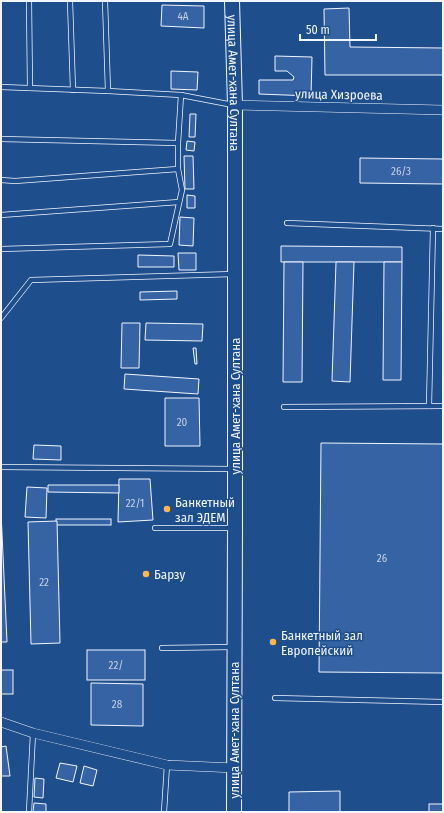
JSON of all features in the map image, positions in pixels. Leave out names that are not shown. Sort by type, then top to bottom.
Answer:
[{"type":"main road","name":"улица Амет-хана Султана","points":[[232,1],[235,105],[234,812]]},
{"type":"street","name":"улица Хизроева","points":[[235,105],[443,110]]},
{"type":"street","points":[[1,722],[33,733],[167,765],[235,768]]},
{"type":"lane","points":[[29,1],[30,88]]},
{"type":"lane","points":[[70,1],[73,90]]},
{"type":"lane","points":[[105,1],[108,91]]},
{"type":"lane","points":[[1,87],[181,95],[235,105]]},
{"type":"lane","points":[[1,248],[170,244],[182,190],[178,169],[181,95]]},
{"type":"lane","points":[[1,139],[178,143]]},
{"type":"lane","points":[[1,180],[15,181],[178,169]]},
{"type":"lane","points":[[1,215],[179,202]]},
{"type":"lane","points":[[287,223],[443,229]]},
{"type":"lane","points":[[429,406],[433,228]]},
{"type":"lane","points":[[1,318],[31,280],[235,274]]},
{"type":"lane","points":[[284,407],[443,406]]},
{"type":"lane","points":[[1,467],[235,469]]},
{"type":"lane","points":[[155,528],[235,528]]},
{"type":"lane","points":[[162,648],[235,647]]},
{"type":"lane","points":[[274,698],[443,702]]},
{"type":"lane","points":[[29,812],[33,733]]},
{"type":"lane","points":[[164,812],[167,765]]},
{"type":"building","points":[[162,5],[204,6],[204,28],[161,26]]},
{"type":"building","points":[[349,8],[350,47],[443,48],[443,75],[325,75],[324,9]]},
{"type":"building","points":[[275,56],[312,57],[311,96],[259,94],[259,80],[293,80],[294,77],[287,71],[275,71]]},
{"type":"building","points":[[171,71],[198,72],[197,90],[171,89]]},
{"type":"building","points":[[190,114],[196,114],[195,137],[189,137]]},
{"type":"building","points":[[187,141],[195,142],[194,151],[186,150]]},
{"type":"building","points":[[184,156],[193,156],[194,189],[185,189]]},
{"type":"building","points":[[360,158],[443,159],[443,184],[360,183]]},
{"type":"building","points":[[187,195],[195,196],[195,208],[187,208]]},
{"type":"building","points":[[180,217],[194,218],[193,246],[179,245]]},
{"type":"building","points":[[281,246],[402,247],[402,262],[281,262]]},
{"type":"building","points":[[178,253],[196,253],[196,270],[179,270]]},
{"type":"building","points":[[138,255],[174,256],[174,267],[138,267]]},
{"type":"building","points":[[284,262],[303,262],[302,382],[283,382]]},
{"type":"building","points":[[336,262],[354,262],[350,382],[332,381]]},
{"type":"building","points":[[384,262],[402,262],[401,380],[383,380]]},
{"type":"building","points":[[177,291],[177,299],[140,300],[140,292]]},
{"type":"building","points":[[122,323],[140,323],[139,368],[121,368]]},
{"type":"building","points":[[146,323],[203,324],[202,341],[145,340]]},
{"type":"building","points":[[193,348],[196,348],[197,364],[195,364]]},
{"type":"building","points":[[125,374],[199,379],[198,394],[124,389]]},
{"type":"building","points":[[165,398],[199,398],[200,446],[165,446]]},
{"type":"building","points":[[321,443],[443,444],[443,673],[319,672]]},
{"type":"building","points":[[34,445],[61,446],[61,460],[33,459]]},
{"type":"building","points":[[119,479],[150,479],[153,520],[118,522]]},
{"type":"building","points":[[48,485],[119,485],[119,493],[48,492]]},
{"type":"building","points":[[27,487],[47,488],[46,518],[25,517]]},
{"type":"building","points":[[1,512],[7,642],[1,642]]},
{"type":"building","points":[[56,519],[111,519],[111,525],[56,525]]},
{"type":"building","points":[[57,521],[60,643],[31,644],[28,522]]},
{"type":"building","points":[[87,650],[145,650],[145,680],[87,680]]},
{"type":"building","points":[[1,670],[13,670],[13,694],[1,694]]},
{"type":"building","points":[[91,683],[143,684],[143,726],[91,725]]},
{"type":"building","points":[[6,746],[10,776],[1,776],[1,747]]},
{"type":"building","points":[[60,763],[77,766],[73,782],[56,778]]},
{"type":"building","points":[[84,766],[97,770],[93,786],[80,783]]},
{"type":"building","points":[[35,778],[44,779],[43,798],[34,797]]},
{"type":"building","points":[[340,791],[340,812],[289,812],[289,792]]},
{"type":"building","points":[[34,803],[46,804],[46,812],[33,812]]},
{"type":"building","points":[[429,804],[443,804],[443,812],[429,812]]},
{"type":"place","name":"Банкетный зал ЭДЕМ","points":[[167,509]]},
{"type":"place","name":"Барзу","points":[[146,574]]},
{"type":"place","name":"Банкетный зал Европейский","points":[[273,642]]}]
